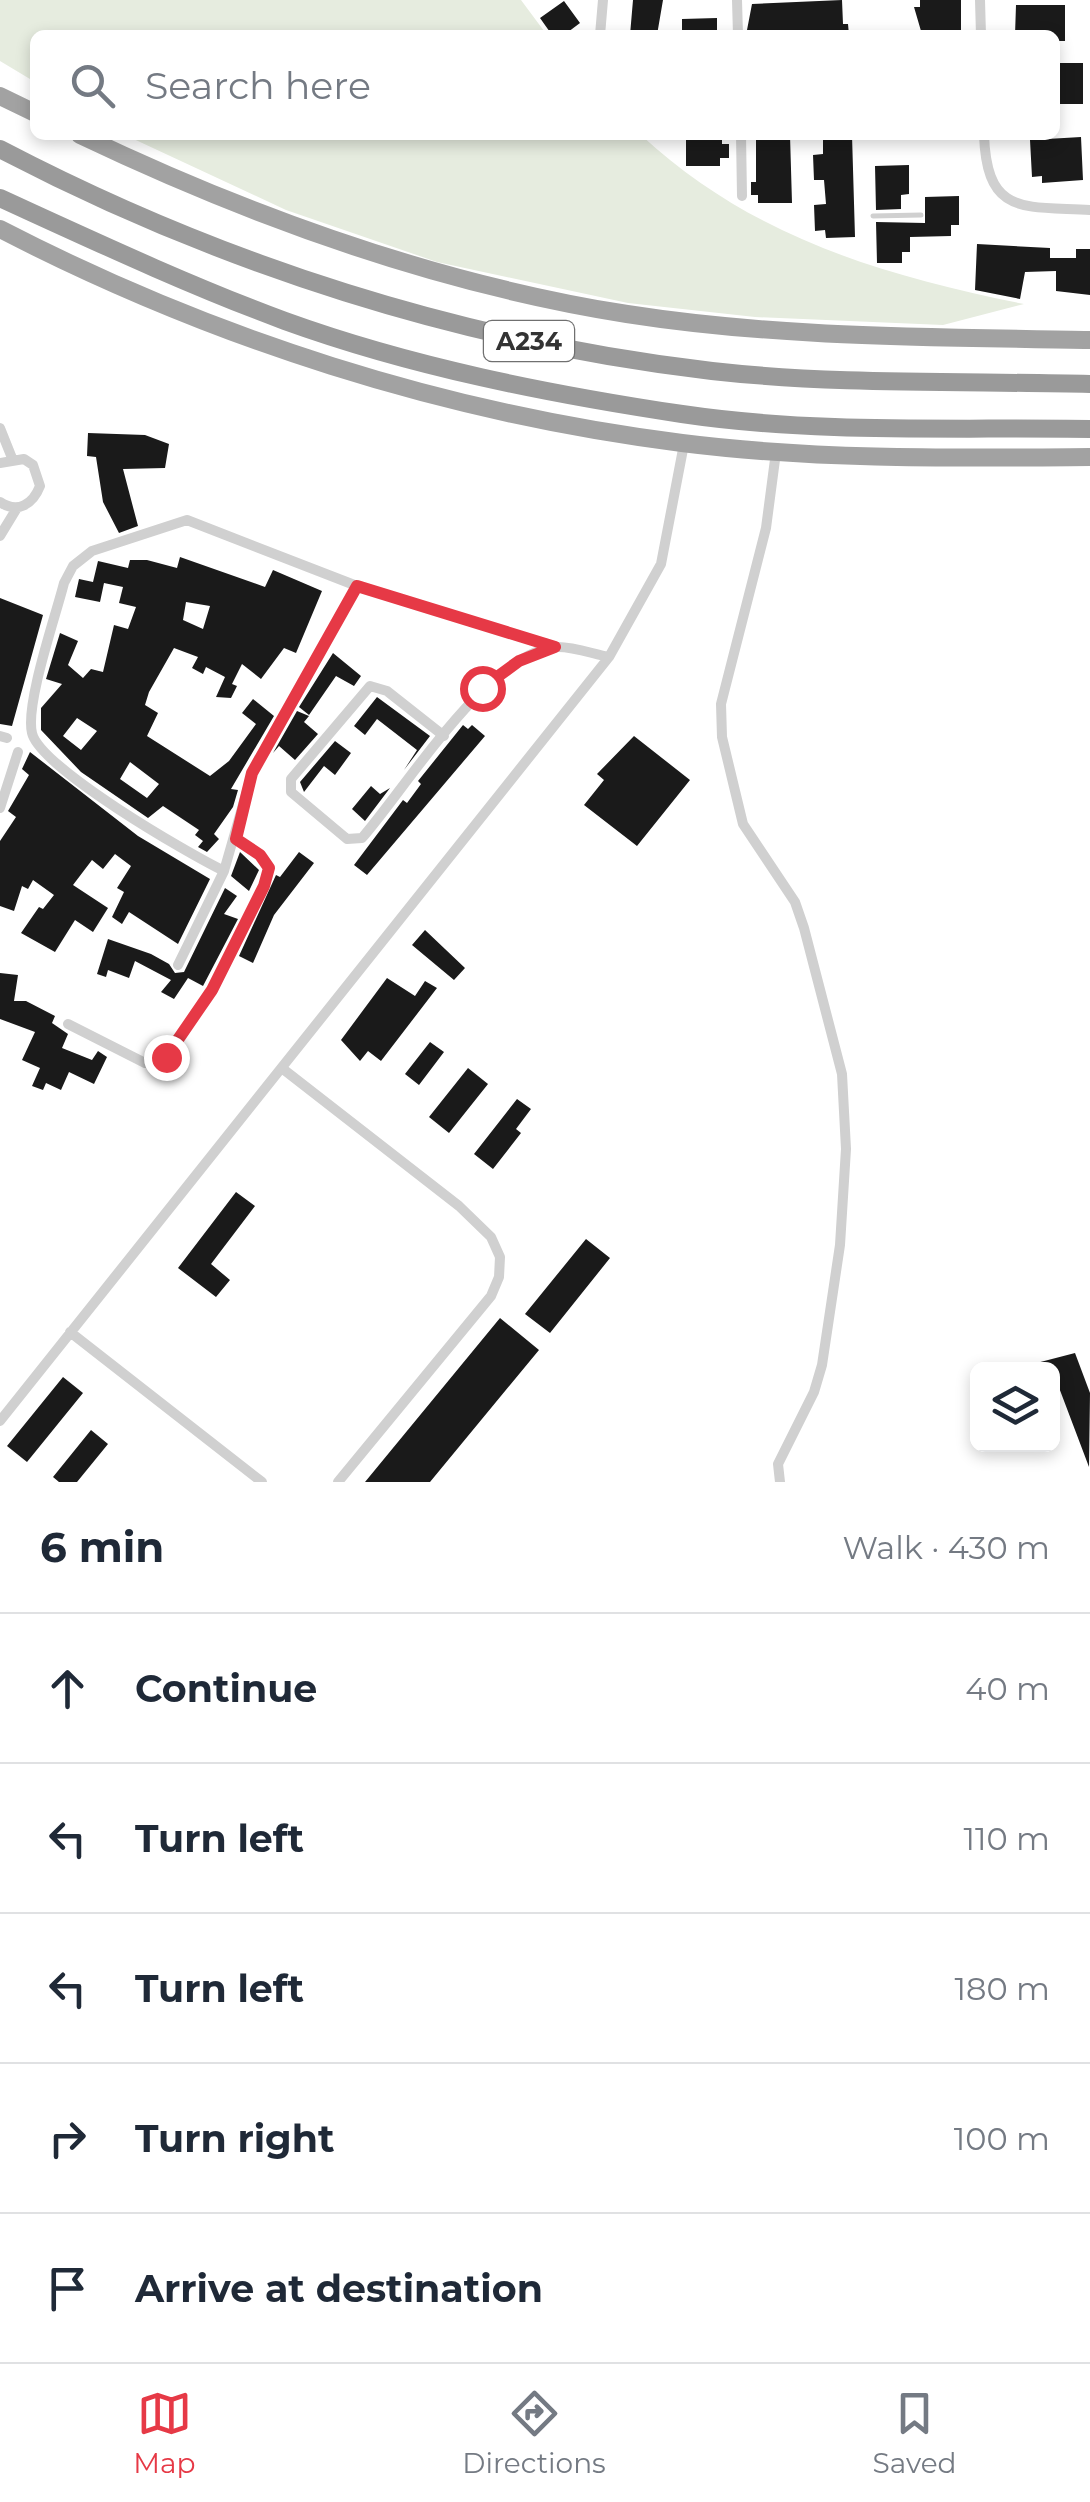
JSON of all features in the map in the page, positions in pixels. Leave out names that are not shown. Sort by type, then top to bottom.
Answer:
[{"type":"highway","points":[[0,96],[30,111]]},
{"type":"highway","points":[[92,140],[292,226],[434,270],[626,314],[858,336],[1090,340]]},
{"type":"highway","name":"A234","points":[[0,148],[181,233],[319,286],[521,339],[715,371],[841,379],[1090,384]]},
{"type":"highway","name":"A234","points":[[0,198],[147,266],[286,321],[406,359],[556,391],[685,414],[792,422],[1090,429]]},
{"type":"highway","points":[[0,228],[170,308],[294,354],[429,395],[548,422],[684,444],[776,451],[967,458],[1090,457]]},
{"type":"street","points":[[600,30],[603,0]]},
{"type":"street","points":[[738,0],[738,30]]},
{"type":"street","points":[[980,0],[981,30]]},
{"type":"street","points":[[741,140],[742,196]]},
{"type":"street","points":[[984,140],[987,174],[1006,201],[1019,206],[1090,210]]},
{"type":"street","points":[[0,428],[12,458]]},
{"type":"street","points":[[0,1421],[608,657],[661,564],[684,444]]},
{"type":"street","points":[[776,451],[766,528],[722,704],[722,737],[744,824],[795,902],[804,928],[842,1074],[846,1149],[840,1245],[822,1365],[814,1392],[778,1464],[780,1482]]},
{"type":"street","points":[[0,463],[12,458],[33,465],[39,474],[36,496],[17,508],[0,536]]},
{"type":"street","points":[[0,502],[17,508]]},
{"type":"street","points":[[224,871],[146,828],[81,782],[31,732],[33,706],[64,583],[74,566],[92,551],[187,520],[357,586],[555,647],[608,657]]},
{"type":"street","points":[[178,965],[224,871],[252,773],[357,586]]},
{"type":"street","points":[[444,736],[387,691],[370,686],[291,779],[291,792],[347,839],[362,838],[444,736],[482,688],[519,661],[555,647]]},
{"type":"street","points":[[0,808],[18,752]]},
{"type":"street","points":[[68,1024],[145,1063],[166,1057],[212,990],[264,886],[269,868],[266,861],[236,839]]},
{"type":"street","points":[[283,1069],[459,1206],[491,1237],[500,1257],[491,1296],[338,1482]]},
{"type":"street","points":[[70,1332],[262,1482]]},
{"type":"lane","points":[[873,216],[920,214]]},
{"type":"shaded area","points":[[0,0],[521,0],[543,30],[30,30],[30,79],[0,61]]},
{"type":"shaded area","points":[[136,140],[647,140],[727,200],[819,247],[919,280],[1024,304],[943,325],[755,317],[628,303],[437,262],[286,210]]},
{"type":"building","points":[[633,0],[663,0],[658,30],[630,30]]},
{"type":"building","points":[[842,0],[843,24],[848,24],[849,30],[747,30],[752,4]]},
{"type":"building","points":[[920,0],[961,0],[961,30],[921,30],[914,7],[920,7]]},
{"type":"building","points":[[564,1],[580,23],[571,30],[548,30],[540,18]]},
{"type":"building","points":[[1016,5],[1065,5],[1065,41],[1060,41],[1060,30],[1015,30]]},
{"type":"building","points":[[717,18],[717,30],[682,30],[682,19]]},
{"type":"building","points":[[1060,63],[1083,63],[1083,104],[1060,104]]},
{"type":"building","points":[[1081,137],[1083,180],[1042,183],[1042,176],[1032,177],[1030,140]]},
{"type":"building","points":[[686,140],[722,140],[722,144],[729,144],[729,158],[720,158],[720,166],[686,166]]},
{"type":"building","points":[[756,140],[790,140],[792,203],[758,203],[758,195],[751,195],[751,182],[756,182]]},
{"type":"building","points":[[823,140],[852,140],[855,237],[826,238],[825,230],[815,231],[814,205],[826,204],[824,180],[814,180],[813,155],[823,154]]},
{"type":"building","points":[[909,165],[909,194],[901,195],[901,209],[876,210],[875,166]]},
{"type":"building","points":[[959,196],[959,225],[951,225],[951,236],[910,237],[910,252],[902,252],[902,263],[877,263],[876,222],[925,223],[925,197]]},
{"type":"building","points":[[977,244],[1050,248],[1050,258],[1076,258],[1076,249],[1090,249],[1090,295],[1056,291],[1056,271],[1025,272],[1020,299],[975,290]]},
{"type":"building","points":[[88,433],[145,435],[169,444],[165,468],[123,469],[138,526],[119,533],[103,502],[96,457],[87,456]]},
{"type":"building","points":[[180,557],[265,587],[273,570],[322,591],[296,653],[284,648],[261,679],[242,664],[232,684],[237,686],[231,698],[216,697],[225,677],[206,667],[203,674],[192,668],[198,657],[174,648],[149,692],[145,705],[158,713],[147,736],[210,776],[229,761],[256,724],[242,713],[253,699],[274,716],[231,789],[238,790],[233,807],[214,834],[219,839],[207,852],[198,847],[203,841],[195,835],[199,830],[163,806],[148,818],[81,772],[41,730],[41,708],[62,684],[46,679],[60,633],[78,641],[68,665],[83,678],[91,669],[103,672],[114,625],[128,629],[136,607],[119,603],[123,587],[104,583],[100,602],[75,597],[79,579],[93,582],[98,561],[128,568],[130,560],[147,560],[177,568]],"holes":[[[186,602],[210,606],[203,629],[183,620]],[[77,718],[97,731],[81,750],[63,736]],[[130,762],[159,784],[147,798],[120,779]]]},
{"type":"building","points":[[0,598],[43,615],[12,726],[0,724]]},
{"type":"building","points":[[333,653],[361,676],[354,686],[336,676],[309,715],[299,707]]},
{"type":"building","points":[[377,697],[430,736],[404,770],[417,750],[377,719],[365,735],[354,726]]},
{"type":"building","points":[[297,711],[309,716],[304,722],[318,734],[295,760],[279,746],[273,753]]},
{"type":"building","points":[[463,725],[468,729],[472,725],[485,736],[367,875],[354,865],[403,800],[407,803],[421,784],[418,781]]},
{"type":"building","points":[[634,736],[690,780],[637,846],[584,805],[604,780],[597,774]]},
{"type":"building","points":[[335,741],[351,753],[335,775],[324,766],[304,792],[300,782]]},
{"type":"building","points":[[30,752],[138,836],[210,879],[178,944],[129,912],[122,924],[112,917],[124,892],[117,888],[131,866],[115,854],[103,869],[92,860],[73,885],[108,908],[93,932],[75,920],[55,952],[21,933],[39,907],[43,909],[54,895],[33,880],[28,889],[22,886],[14,911],[0,906],[0,841],[16,817],[8,811],[29,775],[22,769]]},
{"type":"building","points":[[371,786],[380,794],[390,788],[365,821],[352,809]]},
{"type":"building","points":[[240,852],[259,870],[249,891],[231,876]]},
{"type":"building","points":[[299,852],[314,863],[274,915],[253,963],[239,956],[276,875],[280,877]]},
{"type":"building","points":[[225,888],[237,896],[224,914],[238,919],[203,986],[188,978],[174,999],[161,992],[171,980],[135,961],[129,978],[108,970],[106,977],[97,974],[108,939],[151,954],[169,964],[175,973],[184,972]]},
{"type":"building","points":[[425,930],[465,968],[454,980],[412,945]]},
{"type":"building","points":[[0,973],[18,975],[14,1001],[26,1001],[55,1016],[52,1023],[68,1034],[62,1048],[92,1060],[98,1051],[107,1057],[94,1084],[69,1072],[61,1090],[46,1083],[43,1090],[32,1086],[40,1068],[22,1060],[35,1032],[0,1019]]},
{"type":"building","points":[[387,978],[415,996],[425,981],[437,988],[381,1061],[368,1051],[360,1061],[341,1040]]},
{"type":"building","points":[[430,1042],[444,1052],[419,1085],[405,1074]]},
{"type":"building","points":[[468,1068],[488,1084],[449,1133],[429,1117]]},
{"type":"building","points":[[517,1099],[531,1109],[516,1129],[521,1133],[493,1169],[474,1154]]},
{"type":"building","points":[[236,1192],[255,1206],[211,1264],[230,1280],[216,1297],[178,1268]]},
{"type":"building","points":[[586,1239],[610,1258],[550,1333],[525,1314]]},
{"type":"building","points":[[500,1318],[539,1350],[430,1482],[365,1482]]},
{"type":"building","points":[[1075,1353],[1090,1393],[1089,1467],[1060,1390],[1060,1362],[1040,1362]]},
{"type":"building","points":[[63,1377],[83,1393],[27,1462],[7,1446]]},
{"type":"building","points":[[91,1430],[108,1444],[77,1482],[59,1482],[53,1477]]},
{"type":"route","points":[[166,1057],[212,990],[264,886],[269,868],[266,861],[236,839],[252,773],[357,586],[555,647],[519,661],[482,688]]}]
